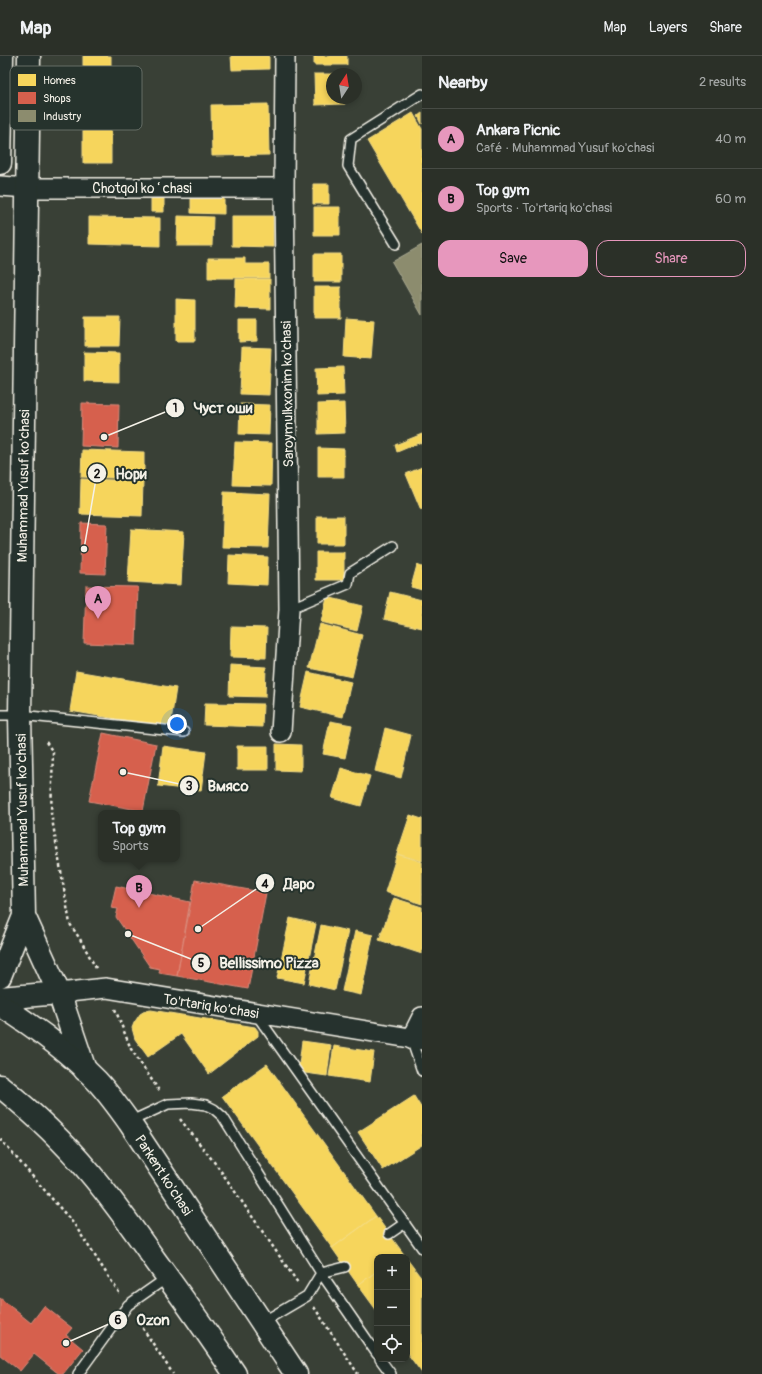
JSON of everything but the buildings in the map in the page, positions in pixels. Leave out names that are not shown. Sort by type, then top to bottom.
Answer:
[{"type":"street","points":[[0,163],[2,56]]},
{"type":"street","name":"Muhammad Yusuf ko'chasi","points":[[29,56],[29,66]]},
{"type":"street","name":"Saroymulkxonim ko'chasi","points":[[281,732],[289,609],[284,188],[285,56]]},
{"type":"street","name":"Muhammad Yusuf ko'chasi","points":[[28,130],[28,188],[10,715],[24,916],[59,993],[86,1070]]},
{"type":"street","name":"Chotqol koʻchasi","points":[[0,186],[28,188],[284,188]]},
{"type":"street","name":"Muhammad Yusuf ko'chasi","points":[[0,976],[24,916]]},
{"type":"street","name":"To'rtariq ko'chasi","points":[[0,998],[106,988],[417,1040]]},
{"type":"street","name":"Parkent ko'chasi","points":[[0,1005],[41,1032],[68,1053],[109,1095],[129,1122],[296,1374]]},
{"type":"street","points":[[417,1040],[422,1017]]},
{"type":"street","points":[[0,1086],[45,1126],[89,1172],[168,1277],[235,1374]]},
{"type":"lane","points":[[396,244],[348,166],[351,139],[422,94]]},
{"type":"lane","points":[[289,609],[348,584],[350,572],[393,546]]},
{"type":"lane","points":[[10,715],[184,732]]},
{"type":"lane","points":[[255,1013],[422,1248]]},
{"type":"lane","points":[[417,1040],[422,1071]]},
{"type":"lane","points":[[129,1122],[168,1104],[191,1103],[206,1105],[214,1109],[222,1117],[321,1273],[374,1350]]},
{"type":"lane","points":[[390,1234],[405,1223]]},
{"type":"lane","points":[[261,1323],[307,1296],[321,1273],[345,1267]]},
{"type":"lane","points":[[78,1374],[128,1305],[168,1277]]},
{"type":"lane","points":[[382,1362],[391,1374]]},
{"type":"path","points":[[46,742],[53,752],[51,813],[70,924],[80,938],[106,988],[131,1049],[168,1104],[218,1167],[279,1258],[307,1296],[358,1374]]},
{"type":"path","points":[[0,1140],[74,1224],[173,1374]]},
{"type":"place","name":"Чуст оши","points":[[104,437]]},
{"type":"place","name":"Нори","points":[[84,549]]},
{"type":"place","name":"Ankara Picnic","points":[[98,619]]},
{"type":"place","name":"Вмясо","points":[[123,772]]},
{"type":"place","name":"Top gym","points":[[139,908]]},
{"type":"place","name":"Даро","points":[[198,929]]},
{"type":"place","name":"Bellissimo Pizza","points":[[128,934]]},
{"type":"place","name":"Ozon","points":[[66,1343]]}]
